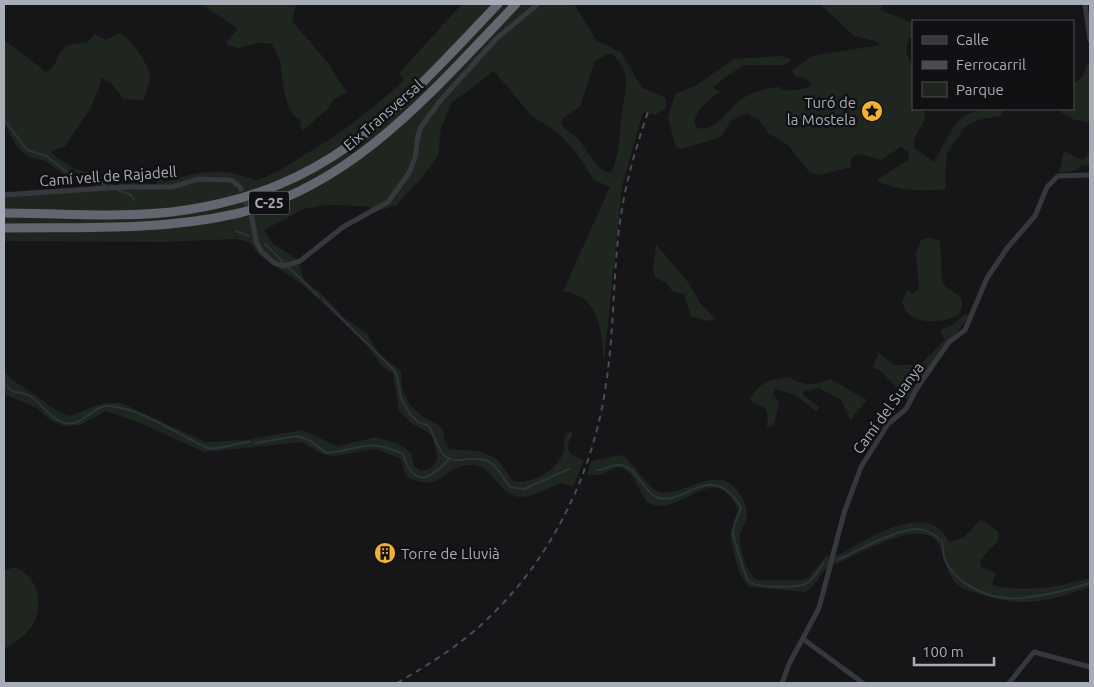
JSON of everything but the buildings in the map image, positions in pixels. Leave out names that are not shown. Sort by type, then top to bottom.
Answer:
[{"type":"highway","name":"Eix Transversal","points":[[4,213],[157,212],[213,204],[265,191],[309,172],[338,155],[370,132],[498,4]]},
{"type":"highway","name":"Eix Transversal","points":[[4,228],[187,222],[235,214],[271,203],[345,166],[378,141],[411,112],[516,4]]},
{"type":"street","points":[[252,218],[256,242],[261,251],[274,263],[284,266],[300,261],[350,223],[388,202],[409,173],[415,158],[421,127],[440,101],[497,38],[538,4]]},
{"type":"street","points":[[1085,4],[1090,40]]},
{"type":"street","name":"Camí del Suanya","points":[[782,683],[789,664],[819,608],[844,513],[861,467],[872,447],[888,424],[906,409],[917,388],[949,342],[965,330],[987,278],[997,261],[1035,216],[1047,187],[1058,176],[1090,175]]},
{"type":"street","name":"Camí vell de Rajadell","points":[[4,195],[123,187],[172,187],[205,178],[231,180],[240,187]]},
{"type":"street","points":[[803,639],[863,683]]},
{"type":"street","points":[[1009,683],[1034,652],[1090,667]]},
{"type":"green space","points":[[201,4],[296,4],[292,21],[330,65],[347,92],[333,100],[328,109],[302,131],[300,119],[290,110],[287,102],[280,61],[271,43],[258,43],[239,48],[227,45],[227,41],[237,28]]},
{"type":"green space","points":[[462,4],[574,4],[597,41],[621,52],[642,88],[666,98],[666,107],[655,115],[643,112],[622,187],[604,361],[600,327],[592,308],[576,294],[563,291],[610,187],[594,180],[575,151],[560,135],[531,115],[494,71],[452,103],[441,128],[438,156],[420,180],[397,205],[382,210],[363,206],[326,205],[304,209],[264,230],[272,243],[297,259],[304,279],[329,301],[344,318],[367,333],[379,354],[401,371],[402,389],[410,405],[422,416],[443,428],[444,438],[449,449],[479,451],[497,459],[513,481],[520,482],[535,479],[549,471],[563,453],[566,433],[572,432],[568,444],[569,451],[575,457],[584,460],[573,487],[563,483],[530,496],[519,497],[506,492],[486,470],[473,465],[454,469],[435,481],[428,483],[418,482],[406,477],[401,459],[376,449],[333,456],[323,454],[301,442],[204,452],[138,422],[106,411],[80,425],[64,426],[51,421],[37,408],[4,394],[4,371],[18,384],[55,409],[69,416],[104,403],[121,403],[206,442],[246,440],[302,430],[337,446],[376,437],[396,443],[411,452],[414,466],[421,471],[432,468],[438,458],[432,437],[428,432],[412,424],[399,411],[393,374],[382,366],[366,345],[323,303],[299,282],[259,255],[249,242],[237,239],[163,242],[4,241],[4,192],[95,186],[88,179],[65,175],[45,161],[28,157],[16,145],[4,123],[4,40],[46,72],[53,67],[63,49],[72,44],[88,42],[95,34],[106,40],[120,33],[134,46],[147,66],[150,77],[144,100],[124,99],[110,82],[101,78],[90,109],[65,146],[51,153],[73,168],[93,174],[115,185],[133,183],[157,185],[157,180],[164,182],[189,175],[210,172],[231,173],[256,180],[268,176],[329,140],[380,102],[404,80],[399,73]],"holes":[[[608,54],[612,54],[623,68],[626,88],[618,150],[611,173],[600,168],[580,141],[561,123],[563,118],[580,107],[595,61]]]},
{"type":"green space","points":[[820,4],[884,4],[880,9],[912,23],[912,38],[909,38],[906,52],[912,66],[912,110],[924,110],[925,119],[915,137],[913,147],[934,162],[953,128],[966,115],[988,110],[1004,110],[1001,116],[978,120],[965,127],[947,154],[946,189],[920,190],[901,188],[883,184],[877,180],[909,159],[908,151],[901,147],[881,160],[859,154],[851,158],[851,167],[820,175],[810,173],[788,145],[768,133],[759,120],[748,114],[741,115],[730,122],[721,137],[682,149],[676,148],[668,118],[675,94],[695,86],[734,59],[781,56],[790,59],[790,62],[784,65],[743,65],[714,86],[714,89],[720,92],[701,109],[694,122],[697,128],[710,127],[721,120],[734,105],[748,95],[775,87],[780,87],[781,90],[800,90],[811,85],[807,79],[796,77],[792,70],[813,56],[880,45],[875,41],[854,36]]},
{"type":"green space","points":[[1090,63],[1090,123],[1075,120],[1057,110],[1074,110],[1074,82],[1077,82],[1083,76],[1086,65]]},
{"type":"green space","points":[[1064,151],[1082,160],[1090,153],[1090,165],[1080,166],[1077,170],[1059,173]]},
{"type":"green space","points":[[929,237],[940,241],[943,284],[958,295],[962,302],[959,314],[944,320],[926,321],[918,319],[905,309],[902,301],[908,290],[912,294],[919,289],[916,254],[921,240]]},
{"type":"green space","points":[[656,244],[687,281],[701,304],[716,319],[709,321],[691,317],[684,294],[673,292],[666,283],[655,277],[653,270]]},
{"type":"green space","points":[[965,314],[969,316],[907,400],[881,371],[872,367],[879,353],[894,365],[920,365],[945,340],[940,330],[954,324]]},
{"type":"green space","points":[[790,377],[804,384],[819,383],[830,379],[867,400],[850,420],[841,400],[819,388],[803,392],[803,395],[820,407],[816,411],[795,395],[776,389],[773,393],[779,403],[774,425],[766,428],[768,423],[766,409],[749,400],[758,388],[766,382]]},
{"type":"green space","points":[[622,455],[655,490],[660,492],[669,492],[717,480],[726,481],[734,487],[740,494],[747,512],[746,521],[740,536],[742,554],[750,573],[758,580],[802,580],[809,577],[826,556],[836,556],[883,531],[908,523],[921,522],[932,525],[942,531],[949,542],[963,538],[981,519],[999,532],[998,541],[980,560],[981,567],[996,573],[992,585],[1029,589],[1090,578],[1090,587],[1050,599],[1025,602],[998,599],[966,590],[960,587],[952,578],[935,539],[927,535],[917,534],[888,540],[841,562],[832,564],[813,586],[805,592],[748,587],[738,570],[730,535],[738,510],[729,495],[719,489],[708,488],[674,503],[662,506],[651,504],[646,500],[633,478],[623,468],[617,467],[600,475],[587,475],[591,461]]},
{"type":"green space","points":[[14,567],[23,571],[30,578],[38,594],[39,604],[34,622],[29,630],[4,649],[4,571]]},
{"type":"waterway","points":[[4,119],[27,150],[46,156],[67,172],[77,176],[88,176],[108,187]]},
{"type":"waterway","points":[[114,189],[131,195],[134,200]]},
{"type":"waterway","points":[[236,231],[249,236]]},
{"type":"waterway","points":[[265,244],[319,297]]},
{"type":"waterway","points":[[323,300],[394,370],[401,398],[410,414],[418,422],[429,426],[443,455],[456,460],[485,460],[496,468],[510,487],[524,489],[569,469]]},
{"type":"waterway","points":[[4,383],[11,390],[30,396],[57,420],[69,424],[76,423],[103,406],[110,406],[141,414],[208,448],[212,449],[250,442]]},
{"type":"waterway","points":[[256,443],[297,436],[311,441],[326,453],[364,446],[381,446],[403,454],[412,472],[417,476],[423,477],[436,472],[450,458]]},
{"type":"waterway","points":[[597,470],[616,465],[625,466],[634,473],[651,494],[666,499],[677,497],[708,485],[719,486],[730,493],[741,507],[733,532],[744,572],[752,583],[777,587],[802,585],[817,574],[824,562]]},
{"type":"waterway","points":[[838,560],[889,536],[900,532],[921,529],[928,531],[942,541],[945,560],[958,578],[967,585],[988,594],[1000,597],[1022,598],[1090,583]]},
{"type":"tunnel","points":[[240,187],[252,218]]},
{"type":"railway","points":[[397,683],[455,646],[499,607],[523,580],[544,551],[562,520],[577,487],[590,454],[600,419],[609,365],[621,214],[630,169],[648,112]]},
{"type":"place","name":"Turó de la Mostela","points":[[872,111]]},
{"type":"place","name":"Torre de Lluvià","points":[[385,553]]}]
